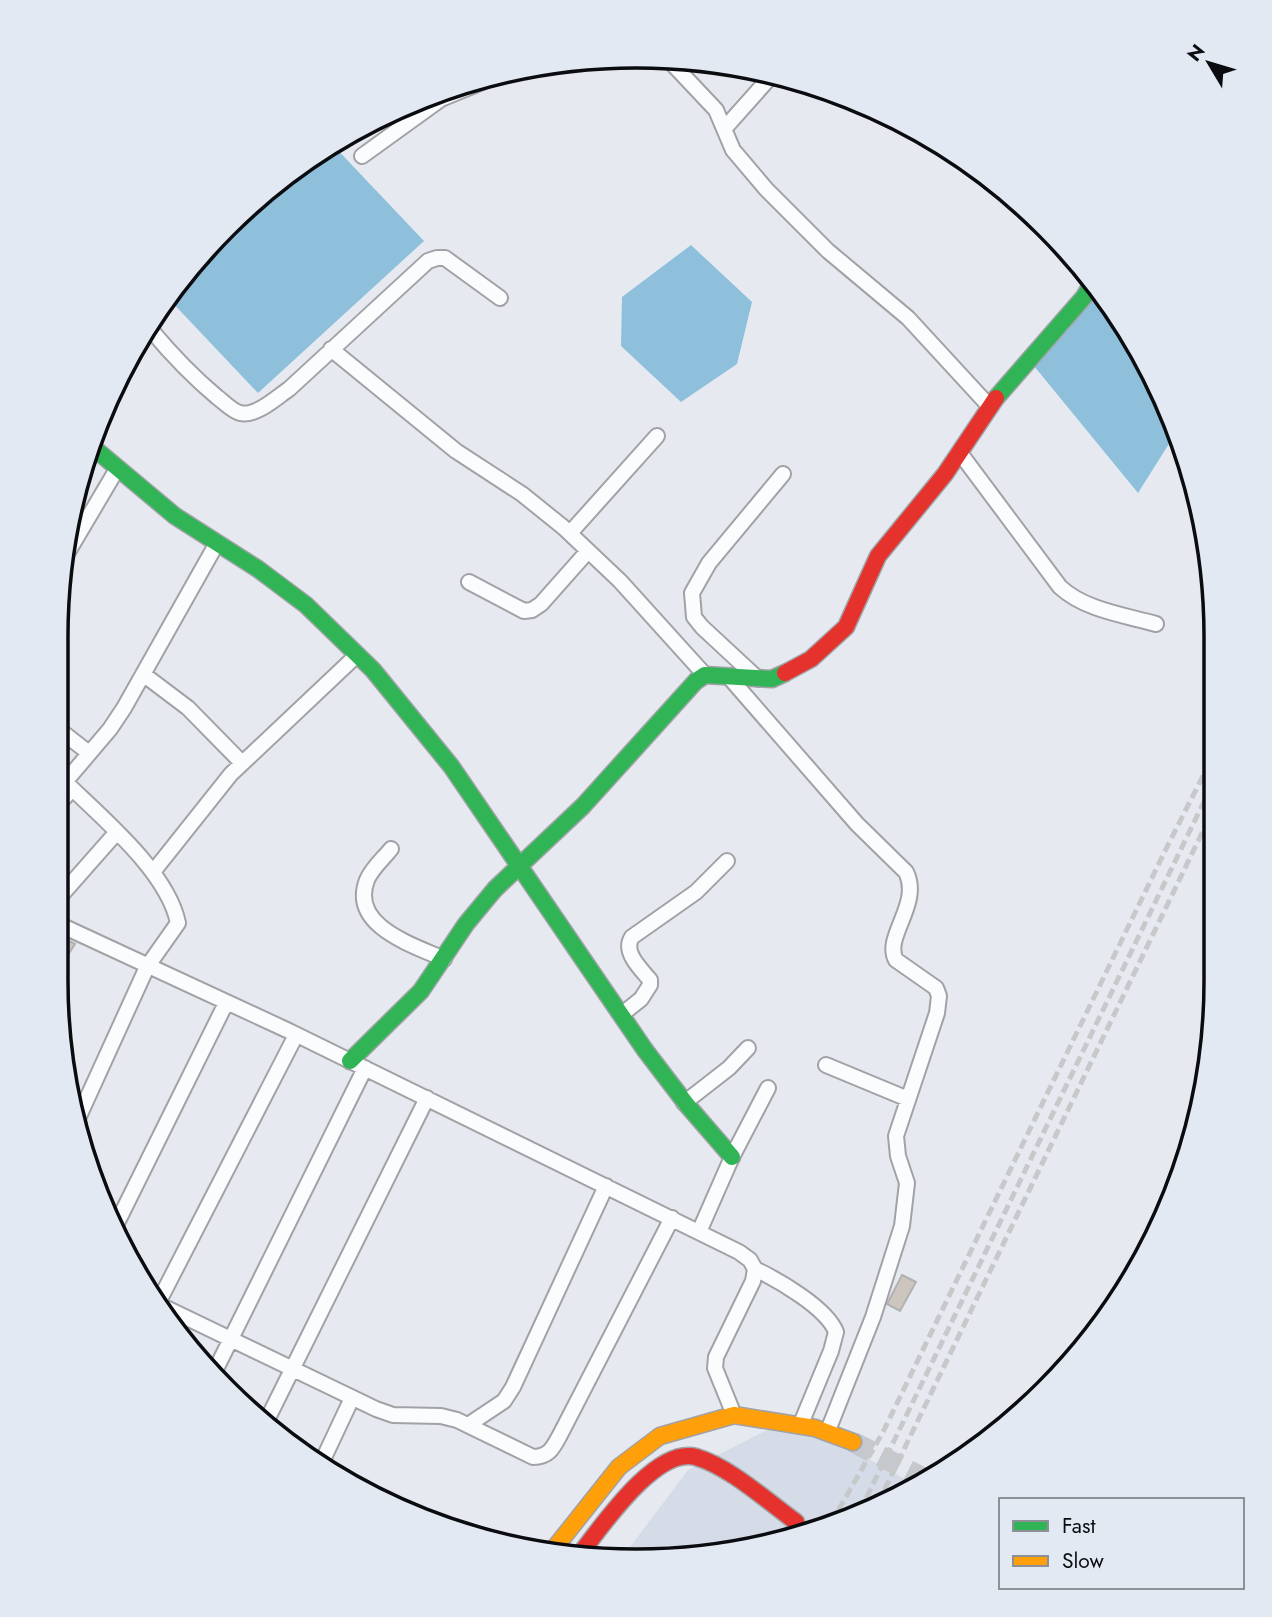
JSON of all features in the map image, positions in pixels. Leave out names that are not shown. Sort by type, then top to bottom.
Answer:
[{"type":"street","points":[[678,70],[716,110],[733,150],[766,189],[828,251],[908,318],[990,407]]},
{"type":"street","points":[[724,129],[765,83]]},
{"type":"street","points":[[362,156],[430,107]]},
{"type":"street","points":[[155,335],[181,366],[240,413],[249,413],[265,406],[289,389],[428,261],[445,258],[500,298]]},
{"type":"street","points":[[350,1061],[421,991],[466,924],[495,889],[583,806],[686,690],[705,675],[758,679],[772,678],[793,670],[811,659],[846,627],[878,556],[960,453],[1011,377],[1087,292]]},
{"type":"street","points":[[331,349],[456,451],[522,494],[570,533],[620,581],[705,675]]},
{"type":"street","points":[[570,533],[657,436]]},
{"type":"street","points":[[99,452],[188,524],[253,565],[306,606],[357,654],[408,711],[520,865],[684,1103],[732,1157]]},
{"type":"street","points":[[960,453],[1068,594],[1082,602],[1156,624]]},
{"type":"street","points":[[79,527],[117,468]]},
{"type":"street","points":[[758,679],[694,617],[692,593],[709,563],[783,474]]},
{"type":"street","points":[[68,778],[124,708],[217,543]]},
{"type":"street","points":[[469,582],[524,611],[532,610],[541,604],[588,551]]},
{"type":"street","points":[[153,872],[242,763],[357,654]]},
{"type":"street","points":[[143,674],[201,720],[242,763]]},
{"type":"street","points":[[730,677],[857,824],[906,872],[911,883],[911,897],[898,931],[894,955],[896,960],[936,988],[940,1003],[896,1136],[898,1156],[907,1183],[902,1226],[873,1317],[827,1433]]},
{"type":"street","points":[[68,737],[89,753]]},
{"type":"street","points":[[68,785],[153,872],[171,900],[178,923],[147,967],[83,1108]]},
{"type":"street","points":[[68,887],[116,833]]},
{"type":"street","points":[[391,849],[374,868],[366,884],[365,901],[369,914],[390,933],[443,959]]},
{"type":"street","points":[[621,1015],[641,999],[650,985],[628,949],[632,937],[696,892],[727,861]]},
{"type":"street","points":[[68,929],[365,1068],[739,1252],[750,1260],[755,1269],[774,1278],[827,1317],[835,1332],[831,1351],[800,1426]]},
{"type":"street","points":[[120,1217],[226,1003]]},
{"type":"street","points":[[163,1295],[296,1035]]},
{"type":"street","points":[[684,1103],[729,1068],[748,1048]]},
{"type":"street","points":[[826,1065],[908,1099]]},
{"type":"street","points":[[218,1365],[365,1068]]},
{"type":"street","points":[[699,1232],[732,1157],[768,1088]]},
{"type":"street","points":[[270,1414],[427,1098]]},
{"type":"street","points":[[468,1425],[504,1401],[513,1387],[606,1186]]},
{"type":"street","points":[[175,1312],[352,1398],[393,1415],[441,1416],[468,1425],[533,1457],[544,1457],[551,1451],[672,1218]]},
{"type":"street","points":[[734,1415],[715,1367],[716,1356],[753,1281],[755,1269]]},
{"type":"street","points":[[325,1456],[352,1398]]},
{"type":"street","points":[[558,1543],[619,1467],[660,1436],[705,1421],[734,1415],[800,1426],[853,1442]]},
{"type":"street","points":[[677,1457],[694,1439],[705,1421]]},
{"type":"street","points":[[586,1547],[643,1479],[660,1465],[691,1454],[710,1463],[796,1522]]},
{"type":"shaded area","points":[[777,1425],[848,1448],[907,1480],[853,1506],[818,1519],[747,1538],[673,1548],[629,1549],[688,1470]]},
{"type":"water","points":[[340,152],[424,241],[258,393],[175,305],[209,262],[262,209]]},
{"type":"water","points":[[691,245],[752,302],[737,364],[681,402],[621,346],[622,297]]},
{"type":"water","points":[[1093,300],[1128,352],[1170,443],[1138,493],[1034,366]]},
{"type":"building","points":[[68,940],[75,944],[68,955]]},
{"type":"building","points":[[902,1275],[916,1282],[900,1311],[887,1304]]},
{"type":"tunnel","points":[[853,1442],[917,1475]]},
{"type":"railway","points":[[837,1512],[883,1432],[1204,774]]},
{"type":"railway","points":[[865,1500],[1204,802]]},
{"type":"railway","points":[[883,1492],[1204,829]]},
{"type":"traffic: fast","points":[[996,398],[1087,292]]},
{"type":"traffic: fast","points":[[99,452],[175,516],[258,569],[306,605],[373,670],[451,766],[645,1050],[687,1105],[732,1157]]},
{"type":"traffic: fast","points":[[350,1061],[421,991],[466,924],[495,889],[583,806],[696,681],[705,675],[772,679],[785,673]]},
{"type":"traffic: slow","points":[[558,1543],[619,1467],[660,1436],[734,1415],[815,1428],[853,1442]]},
{"type":"traffic: jam","points":[[785,673],[811,659],[846,627],[878,556],[945,474],[996,398]]},
{"type":"traffic: jam","points":[[586,1547],[631,1491],[648,1475],[680,1457],[696,1457],[722,1468],[796,1522]]}]
